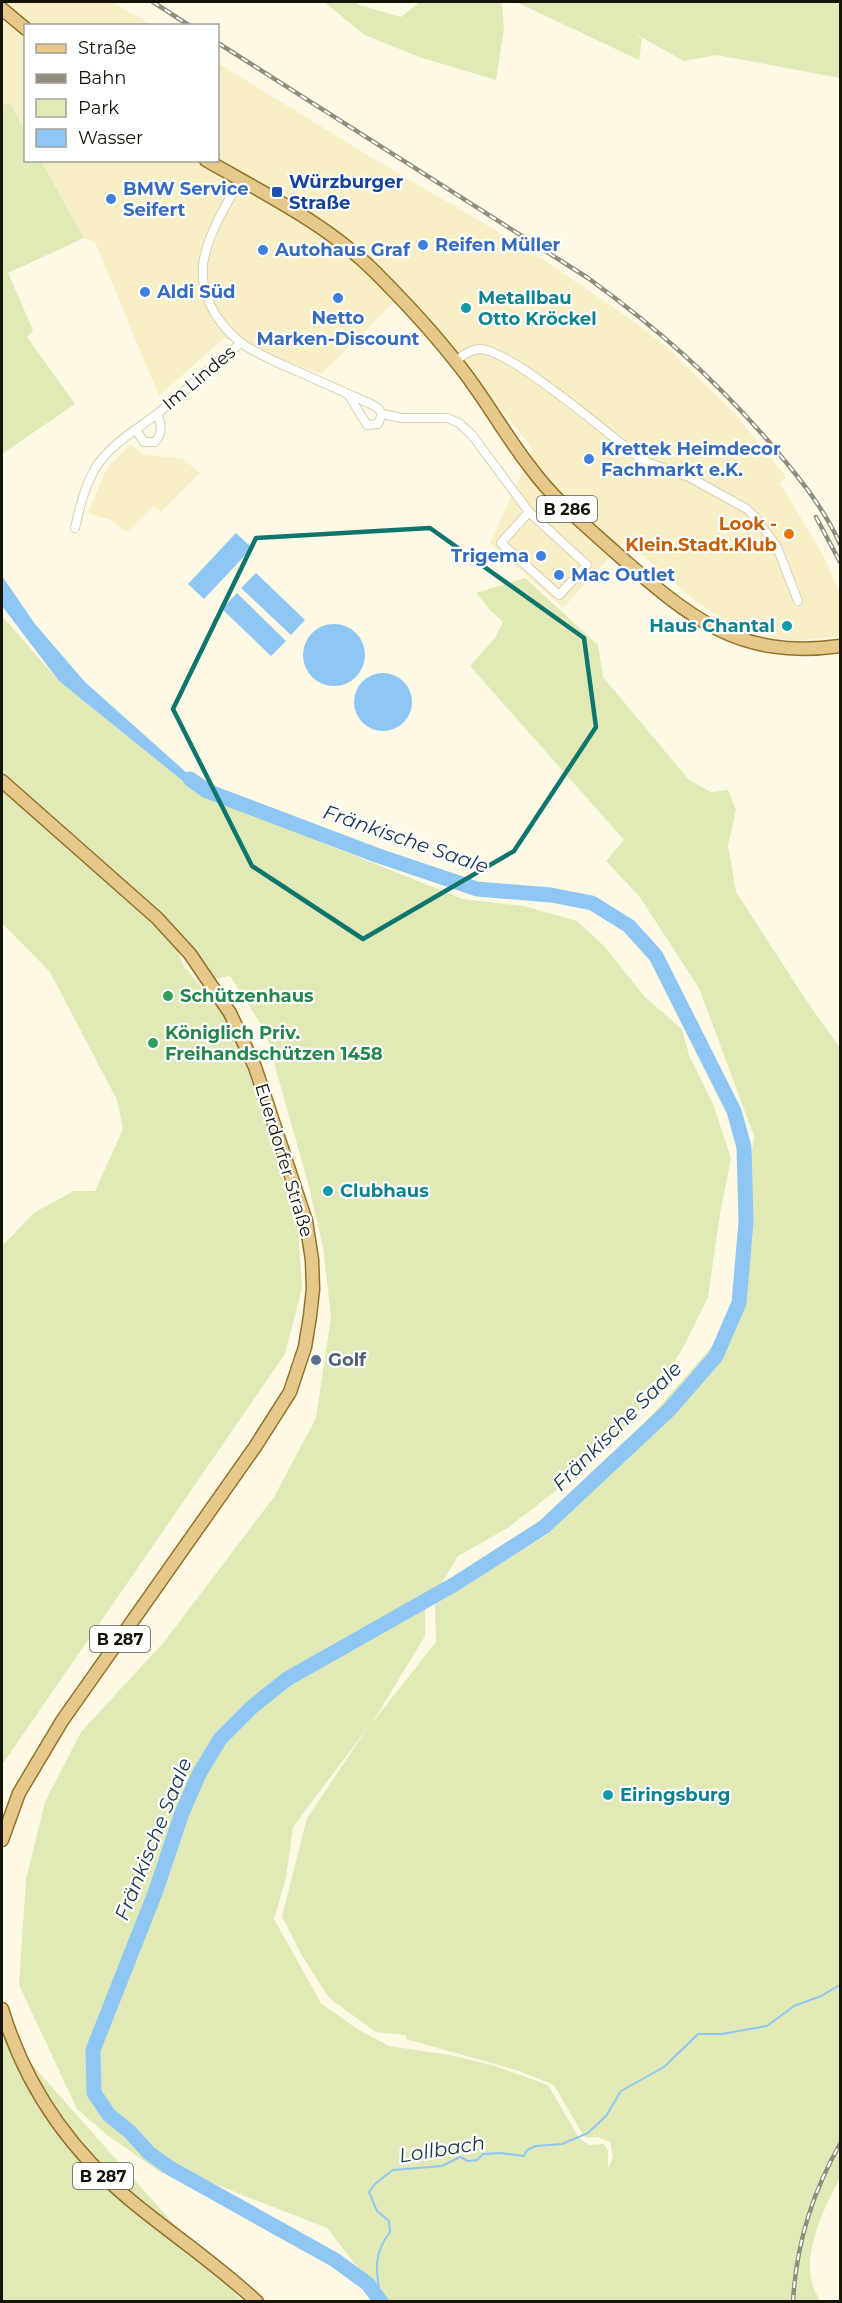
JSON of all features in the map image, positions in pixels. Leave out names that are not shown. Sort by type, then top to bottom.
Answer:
[{"type":"main road","points":[[2,9],[24,27]]},
{"type":"main road","name":"B 286","points":[[209,162],[318,225],[355,254],[408,306],[456,361],[518,452],[547,487],[589,530],[678,605],[714,629],[756,644],[803,649],[840,646]]},
{"type":"main road","name":"Euerdorfer Straße","points":[[2,781],[107,871],[172,933],[190,954],[230,1012],[255,1067],[306,1221],[312,1260],[313,1289],[310,1316],[290,1392],[255,1447],[62,1721],[19,1792],[2,1840]]},
{"type":"main road","name":"B 287","points":[[2,2009],[25,2070],[51,2116],[85,2158],[130,2200],[219,2268],[257,2301]]},
{"type":"street","points":[[240,180],[213,232],[204,255],[202,286],[211,307],[241,343],[378,408],[382,414],[402,418],[447,418],[459,423],[472,435],[528,512],[587,564],[558,595],[501,543],[528,512]]},
{"type":"street","name":"Im Lindes","points":[[75,528],[82,499],[99,463],[118,442],[157,414],[241,343]]},
{"type":"street","points":[[456,361],[471,351],[487,350],[518,366],[649,463],[689,477],[747,509],[777,547],[798,601]]},
{"type":"street","points":[[348,394],[367,424],[378,424],[382,414]]},
{"type":"street","name":"Im Lindes","points":[[136,430],[144,442],[150,444],[155,442],[160,436],[161,429],[157,414]]},
{"type":"highlighted area","points":[[430,528],[584,638],[596,727],[514,851],[363,939],[252,866],[173,709],[256,538]]},
{"type":"shaded area","points":[[2,2],[111,2],[151,24],[24,24],[24,129],[11,105],[2,105]]},
{"type":"shaded area","points":[[219,64],[532,252],[629,318],[669,349],[735,414],[786,477],[780,483],[822,553],[840,593],[840,636],[797,641],[770,637],[732,625],[694,600],[625,540],[563,608],[490,543],[533,449],[405,292],[321,374],[224,338],[159,396],[95,242],[84,238],[42,162],[219,162]]},
{"type":"shaded area","points":[[131,444],[143,455],[182,458],[200,473],[161,512],[153,506],[127,532],[111,520],[88,513],[103,476]]},
{"type":"green space","points":[[324,2],[354,2],[401,17],[420,2],[502,2],[504,28],[496,80],[419,57],[365,35]]},
{"type":"green space","points":[[516,2],[840,2],[840,78],[717,55],[684,61],[635,34],[642,39],[639,60]]},
{"type":"green space","points":[[11,104],[24,129],[24,162],[42,162],[84,238],[8,273],[33,330],[27,337],[75,404],[2,454],[2,105]]},
{"type":"green space","points":[[525,578],[598,645],[603,677],[689,780],[711,792],[728,790],[736,810],[728,846],[736,892],[840,1048],[840,2178],[824,2210],[810,2259],[810,2274],[820,2301],[389,2301],[355,2264],[327,2228],[212,2183],[161,2173],[106,2134],[77,2109],[19,1985],[26,1879],[45,1802],[81,1732],[164,1642],[274,1497],[316,1418],[331,1317],[323,1247],[308,1183],[265,1031],[230,976],[215,979],[177,929],[87,846],[2,774],[2,616],[59,681],[189,786],[253,815],[463,899],[524,906],[577,921],[605,947],[645,997],[682,1029],[689,1055],[713,1104],[731,1158],[708,1297],[683,1348],[655,1392],[619,1433],[553,1493],[506,1529],[458,1556],[425,1611],[425,1636],[372,1723],[436,1642],[435,1604],[547,1535],[729,1327],[754,1136],[699,988],[639,896],[606,861],[624,840],[470,666],[495,638],[503,622],[476,593]],"holes":[[[369,1726],[307,1818],[282,1916],[301,1954],[329,1998],[376,2032],[406,2035],[406,2039],[516,2070],[554,2085],[586,2138],[597,2137],[610,2142],[613,2157],[608,2169],[608,2151],[604,2144],[589,2145],[579,2138],[548,2085],[492,2065],[450,2055],[389,2046],[357,2029],[321,2003],[274,1919],[286,1878],[293,1827]]]},
{"type":"green space","points":[[2,788],[149,918],[175,944],[184,967],[217,1004],[238,1039],[298,1226],[302,1288],[285,1354],[2,1765],[2,1246],[35,1212],[74,1191],[95,1191],[123,1129],[117,1100],[50,972],[2,923]]},
{"type":"green space","points":[[2,2031],[242,2301],[2,2301]]},
{"type":"water","points":[[236,533],[252,548],[204,599],[188,584]]},
{"type":"water","points":[[256,573],[305,620],[291,635],[241,588]]},
{"type":"water","points":[[2,576],[35,624],[85,682],[207,791],[189,786],[59,681],[2,606]]},
{"type":"water","points":[[237,593],[286,641],[271,656],[222,609]]},
{"type":"water","points":[[334,624],[351,629],[356,633],[360,638],[365,655],[360,672],[356,677],[351,681],[334,686],[317,681],[312,677],[308,672],[303,655],[308,638],[312,633],[317,629]]},
{"type":"water","points":[[377,673],[389,673],[404,681],[412,696],[412,708],[404,723],[389,731],[377,731],[362,723],[354,708],[354,696],[362,681]]},
{"type":"waterway","name":"Fränkische Saale","points":[[190,779],[207,791],[376,855],[477,889],[551,895],[592,903],[629,926],[656,956],[734,1111],[744,1147],[746,1222],[739,1303],[716,1356],[669,1410],[544,1527],[455,1584],[287,1679],[252,1707],[220,1739],[199,1774],[182,1813],[155,1893],[93,2050],[94,2093],[109,2115],[130,2132],[149,2153],[170,2168],[335,2260],[368,2284],[381,2302]]},
{"type":"waterway","name":"Lollbach","points":[[381,2302],[377,2266],[380,2249],[390,2232],[389,2221],[377,2211],[369,2192],[376,2183],[393,2170],[442,2166],[460,2157],[468,2161],[477,2160],[483,2154],[500,2153],[524,2156],[527,2150],[536,2146],[562,2144],[588,2133],[606,2116],[621,2091],[664,2067],[698,2034],[722,2034],[767,2026],[794,2006],[821,1996],[840,1985]]},
{"type":"railway","points":[[153,2],[187,24]]},
{"type":"railway","points":[[219,44],[588,278],[638,316],[706,375],[749,419],[799,479],[817,504],[840,544]]},
{"type":"railway","points":[[816,517],[840,562]]},
{"type":"railway","points":[[793,2302],[798,2260],[807,2220],[821,2181],[840,2144]]},
{"type":"place","name":"Würzburger Straße","points":[[277,192]]},
{"type":"place","name":"BMW Service Seifert","points":[[111,199]]},
{"type":"place","name":"Reifen Müller","points":[[423,245]]},
{"type":"place","name":"Autohaus Graf","points":[[263,250]]},
{"type":"place","name":"Aldi Süd","points":[[145,292]]},
{"type":"place","name":"Netto Marken-Discount","points":[[338,298]]},
{"type":"place","name":"Metallbau Otto Kröckel","points":[[466,308]]},
{"type":"place","name":"Krettek Heimdecor Fachmarkt e.K.","points":[[589,459]]},
{"type":"place","name":"Look - Klein.Stadt.Klub","points":[[789,534]]},
{"type":"place","name":"Trigema","points":[[541,556]]},
{"type":"place","name":"Mac Outlet","points":[[559,575]]},
{"type":"place","name":"Haus Chantal","points":[[787,626]]},
{"type":"place","name":"Schützenhaus","points":[[168,996]]},
{"type":"place","name":"Königlich Priv. Freihandschützen 1458","points":[[153,1043]]},
{"type":"place","name":"Clubhaus","points":[[328,1191]]},
{"type":"place","name":"Golf","points":[[316,1360]]},
{"type":"place","name":"Eiringsburg","points":[[608,1795]]}]
